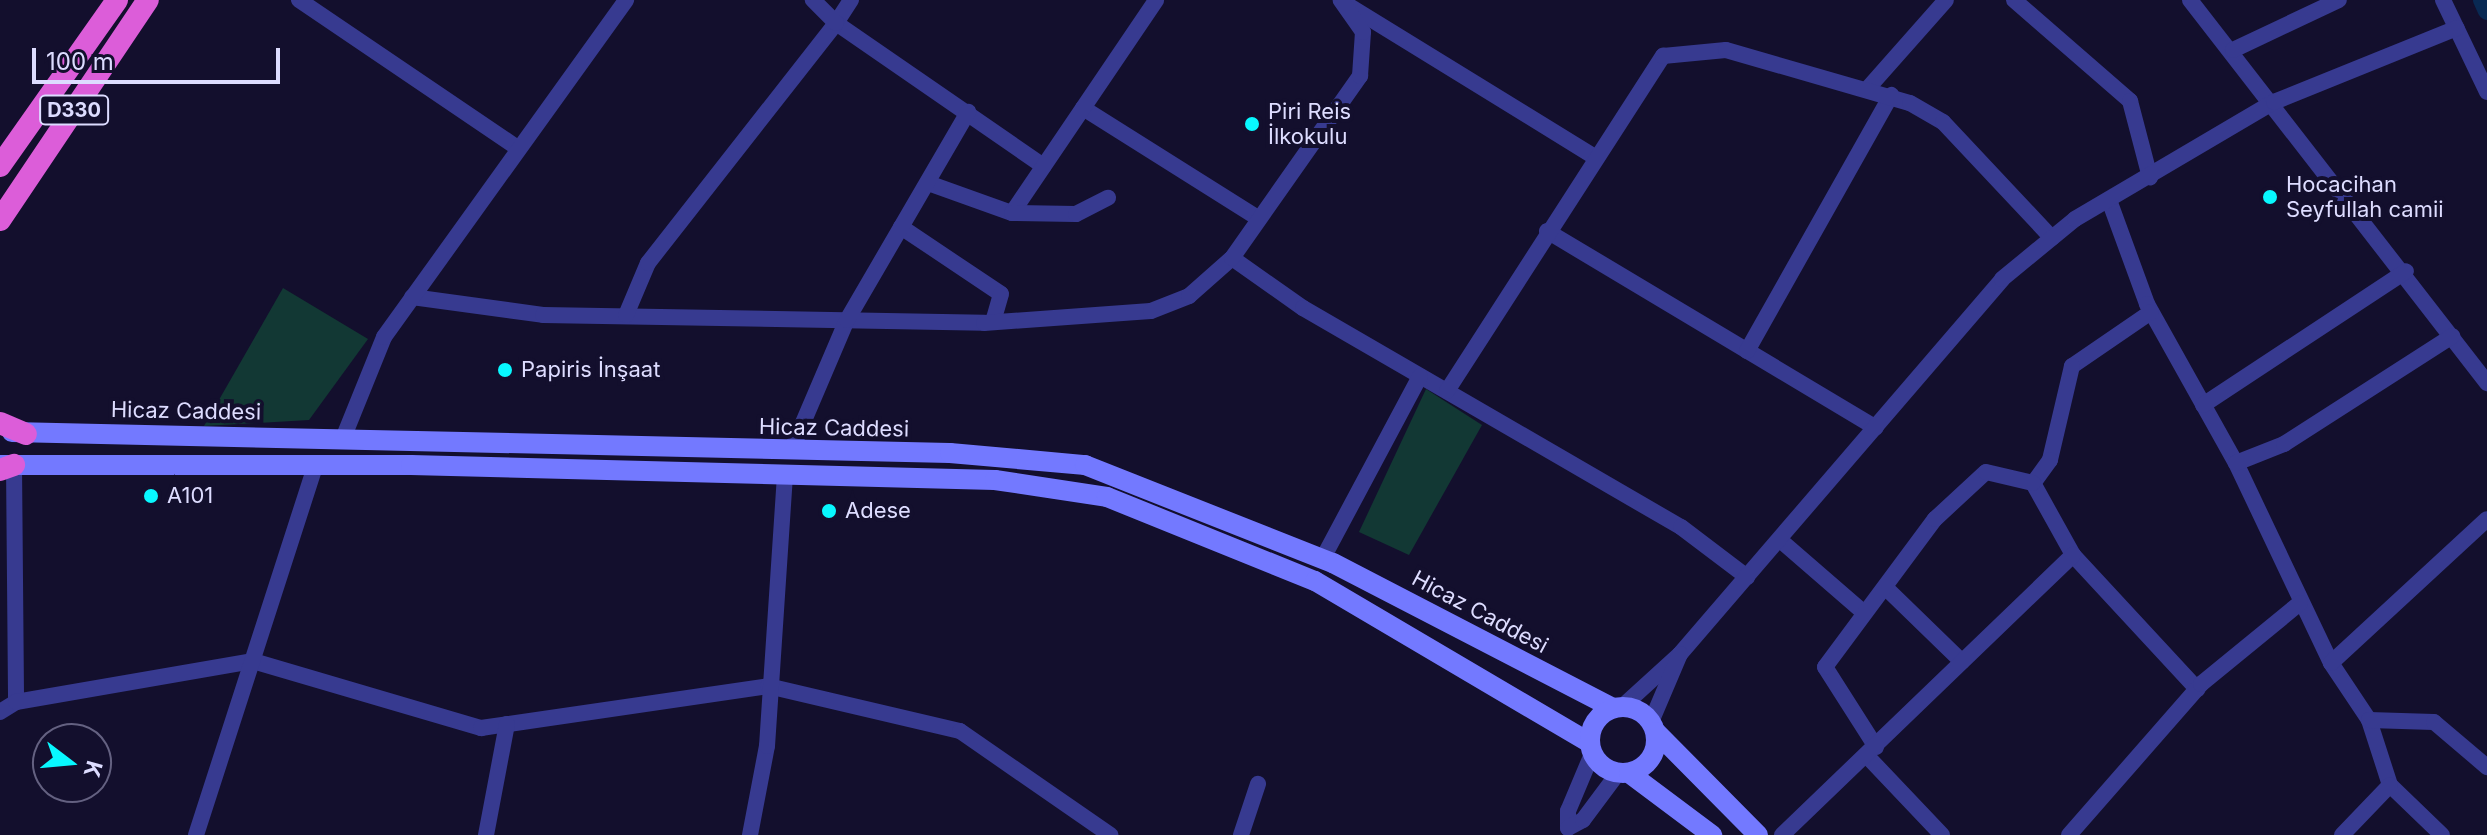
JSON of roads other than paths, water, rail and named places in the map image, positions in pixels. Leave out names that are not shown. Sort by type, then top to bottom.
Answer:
[{"type":"highway","name":"D330","points":[[1,162],[117,0]]},
{"type":"highway","name":"D330","points":[[0,220],[148,0]]},
{"type":"highway","points":[[0,423],[26,434]]},
{"type":"main road","name":"Hicaz Caddesi","points":[[0,430],[26,434],[791,451],[1085,465],[1323,558],[1618,707]]},
{"type":"main road","points":[[5,467],[314,469],[411,465],[785,474],[995,480],[1107,497],[1315,581],[1591,748],[1712,835]]},
{"type":"main road","points":[[1591,748],[1595,722],[1618,707],[1654,727],[1758,835]]},
{"type":"main road","points":[[1623,773],[1654,754],[1654,727]]},
{"type":"street","points":[[299,0],[518,148]]},
{"type":"street","points":[[342,441],[384,337],[626,0]]},
{"type":"street","points":[[813,0],[836,23],[1043,166]]},
{"type":"street","points":[[626,315],[648,263],[851,0]]},
{"type":"street","points":[[1012,213],[1156,0]]},
{"type":"street","points":[[1869,87],[1946,0]]},
{"type":"street","points":[[2014,0],[2130,101],[2150,177]]},
{"type":"street","points":[[2190,0],[2233,50],[2406,271],[2487,383]]},
{"type":"street","points":[[2233,50],[2339,0]]},
{"type":"street","points":[[2443,0],[2487,92]]},
{"type":"street","points":[[412,297],[543,315],[993,322],[1151,311],[1189,296],[1232,258],[1360,76],[1363,32],[1346,3]]},
{"type":"street","points":[[1346,3],[1593,156]]},
{"type":"street","points":[[1618,707],[1680,654],[2002,279],[2052,238],[2109,200],[2274,102],[2457,28]]},
{"type":"street","points":[[1447,391],[1593,156],[1663,56],[1726,50],[1891,95],[1943,122],[2052,238]]},
{"type":"street","points":[[1747,351],[1891,95]]},
{"type":"street","points":[[1083,108],[1259,219]]},
{"type":"street","points":[[791,451],[847,320],[968,112]]},
{"type":"street","points":[[928,183],[1012,213],[1076,214],[1108,198]]},
{"type":"street","points":[[2109,200],[2151,312],[2236,463],[2331,663],[2369,720],[2390,785],[2442,835]]},
{"type":"street","points":[[901,227],[1001,294],[993,322]]},
{"type":"street","points":[[1547,231],[1876,428]]},
{"type":"street","points":[[1232,258],[1420,376],[1681,527],[1747,577]]},
{"type":"street","points":[[2203,405],[2406,271]]},
{"type":"street","points":[[2033,483],[2050,460],[2072,366],[2151,312]]},
{"type":"street","points":[[2236,463],[2284,444],[2452,336]]},
{"type":"street","points":[[1323,558],[1420,376]]},
{"type":"street","points":[[5,467],[16,702]]},
{"type":"street","points":[[196,835],[314,469]]},
{"type":"street","points":[[1942,835],[1872,752],[1825,667],[1935,519],[1986,472],[2033,483],[2073,555],[2197,689]]},
{"type":"street","points":[[750,835],[767,746],[768,686],[785,474]]},
{"type":"street","points":[[2331,663],[2487,519]]},
{"type":"street","points":[[1780,540],[1863,612]]},
{"type":"street","points":[[1782,835],[1872,752],[2073,555]]},
{"type":"street","points":[[1885,587],[1962,662]]},
{"type":"street","points":[[2069,835],[2197,689],[2300,603]]},
{"type":"street","points":[[1654,727],[1680,654]]},
{"type":"street","points":[[0,712],[16,702],[253,661],[481,728],[768,686],[960,731],[1110,835]]},
{"type":"street","points":[[2369,720],[2434,722],[2487,767]]},
{"type":"street","points":[[486,835],[507,724]]},
{"type":"street","points":[[1566,831],[1568,811],[1591,748]]},
{"type":"street","points":[[1566,831],[1583,820],[1623,773]]},
{"type":"street","points":[[1241,835],[1258,784]]},
{"type":"street","points":[[2342,835],[2390,785]]},
{"type":"waterway","points":[[2482,0],[2487,11]]},
{"type":"place","name":"Piri Reis İlkokulu","points":[[1252,124]]},
{"type":"place","name":"Hocacihan Seyfullah camii","points":[[2270,197]]},
{"type":"place","name":"Papiris İnşaat","points":[[505,370]]},
{"type":"place","name":"A101","points":[[151,496]]},
{"type":"place","name":"Adese","points":[[829,511]]}]
